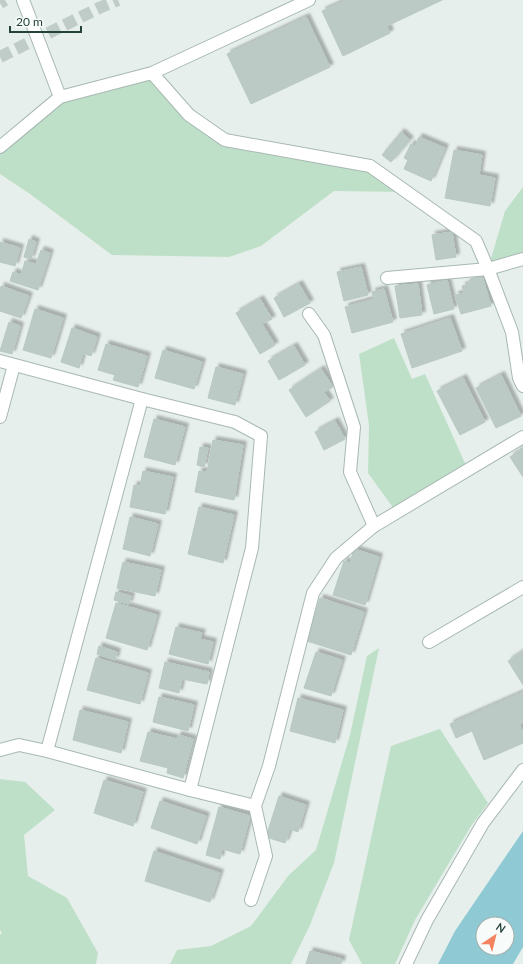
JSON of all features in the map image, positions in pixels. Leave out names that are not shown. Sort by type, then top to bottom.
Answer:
[{"type":"street","points":[[23,0],[60,97]]},
{"type":"street","points":[[0,147],[60,97],[152,73],[309,0]]},
{"type":"street","points":[[152,73],[189,115],[225,140],[370,166],[476,241],[512,332],[522,379]]},
{"type":"street","points":[[387,278],[488,269],[523,259]]},
{"type":"street","points":[[309,314],[324,335],[354,427],[350,472],[374,526]]},
{"type":"street","points":[[0,361],[235,422],[261,436],[252,548],[190,790]]},
{"type":"street","points":[[0,417],[14,365]]},
{"type":"street","points":[[47,751],[142,399]]},
{"type":"street","points":[[251,900],[266,856],[254,806],[269,766],[313,593],[336,558],[374,526],[523,437]]},
{"type":"street","points":[[429,642],[523,587]]},
{"type":"street","points":[[0,750],[19,745],[47,751],[254,806]]},
{"type":"street","points":[[406,964],[427,920],[483,823],[523,770]]},
{"type":"green space","points":[[152,73],[189,115],[225,140],[370,166],[407,192],[334,191],[261,246],[229,257],[112,255],[30,194],[0,174],[0,147],[60,97]]},
{"type":"green space","points":[[523,187],[523,259],[488,269],[505,211]]},
{"type":"green space","points":[[394,338],[412,379],[425,374],[468,470],[397,513],[368,473],[369,425],[359,354]]},
{"type":"green space","points":[[379,648],[334,863],[310,925],[291,964],[170,964],[177,950],[211,946],[251,926],[288,876],[316,850],[350,735],[367,656]]},
{"type":"green space","points":[[440,729],[488,803],[471,826],[415,920],[395,964],[362,964],[349,940],[391,746]]},
{"type":"green space","points":[[0,779],[25,782],[55,810],[24,835],[28,876],[67,898],[98,953],[96,964],[0,964],[0,935],[2,933],[0,930]]},
{"type":"water","points":[[523,831],[523,947],[513,964],[438,964],[455,931]]},
{"type":"building","points":[[346,0],[442,0],[387,26],[390,33],[343,56],[322,11]]},
{"type":"building","points":[[306,17],[330,67],[251,104],[227,54]]},
{"type":"building","points":[[401,132],[410,140],[391,162],[382,155]]},
{"type":"building","points":[[419,137],[445,148],[431,181],[404,169],[408,160],[404,158],[411,144],[415,146]]},
{"type":"building","points":[[454,150],[482,155],[479,175],[495,178],[490,206],[445,198]]},
{"type":"building","points":[[452,232],[456,257],[436,260],[432,235]]},
{"type":"building","points":[[29,239],[36,242],[31,259],[24,257]]},
{"type":"building","points":[[0,242],[20,248],[15,266],[0,262]]},
{"type":"building","points":[[41,250],[50,253],[38,290],[10,281],[13,272],[21,275],[25,261],[36,264]]},
{"type":"building","points":[[361,267],[368,295],[344,301],[337,272]]},
{"type":"building","points":[[482,276],[491,306],[461,314],[455,295],[464,293],[462,286],[469,284],[470,279]]},
{"type":"building","points":[[447,280],[454,309],[434,314],[427,285]]},
{"type":"building","points":[[299,284],[310,303],[284,317],[274,298]]},
{"type":"building","points":[[418,284],[422,315],[400,318],[395,286]]},
{"type":"building","points":[[1,286],[29,296],[21,318],[0,311]]},
{"type":"building","points":[[384,289],[393,322],[352,333],[345,307],[374,299],[372,292]]},
{"type":"building","points":[[260,299],[272,319],[262,324],[275,345],[260,354],[236,313]]},
{"type":"building","points":[[35,309],[63,318],[51,358],[23,350]]},
{"type":"building","points":[[450,318],[462,351],[412,368],[401,334]]},
{"type":"building","points":[[9,322],[20,326],[12,354],[0,351]]},
{"type":"building","points":[[72,328],[97,337],[91,356],[83,353],[79,368],[61,362]]},
{"type":"building","points":[[106,344],[147,356],[138,387],[113,380],[115,375],[98,370]]},
{"type":"building","points":[[294,346],[305,365],[279,380],[268,361]]},
{"type":"building","points":[[163,350],[202,362],[194,389],[155,378]]},
{"type":"building","points":[[216,367],[243,374],[235,405],[208,398]]},
{"type":"building","points":[[321,369],[333,387],[324,392],[330,401],[306,417],[289,390]]},
{"type":"building","points":[[501,375],[521,416],[496,428],[476,388]]},
{"type":"building","points":[[463,378],[485,422],[460,435],[437,391]]},
{"type":"building","points":[[154,419],[185,427],[175,465],[144,457]]},
{"type":"building","points":[[335,421],[345,439],[324,450],[315,432]]},
{"type":"building","points":[[213,440],[243,445],[234,500],[195,492],[199,471],[207,472]]},
{"type":"building","points":[[200,447],[208,448],[204,467],[197,465]]},
{"type":"building","points":[[523,448],[523,477],[510,457]]},
{"type":"building","points":[[143,471],[173,477],[165,514],[130,507],[134,485],[140,486]]},
{"type":"building","points":[[199,507],[234,515],[223,563],[188,554]]},
{"type":"building","points":[[130,517],[158,524],[150,556],[123,549]]},
{"type":"building","points":[[354,549],[379,557],[365,605],[333,595],[344,561],[350,563]]},
{"type":"building","points":[[123,562],[161,570],[155,596],[117,588]]},
{"type":"building","points":[[116,592],[131,596],[129,604],[114,600]]},
{"type":"building","points":[[320,598],[364,612],[351,655],[307,641]]},
{"type":"building","points":[[116,603],[157,615],[147,650],[106,638]]},
{"type":"building","points":[[176,627],[202,633],[200,639],[213,642],[208,664],[169,654]]},
{"type":"building","points":[[99,646],[117,652],[115,660],[97,654]]},
{"type":"building","points":[[523,651],[523,685],[508,661]]},
{"type":"building","points":[[316,652],[342,660],[331,696],[304,688]]},
{"type":"building","points":[[96,658],[148,673],[140,704],[87,690]]},
{"type":"building","points":[[165,662],[209,672],[207,684],[182,679],[179,693],[159,688]]},
{"type":"building","points":[[523,692],[523,723],[519,724],[523,732],[523,743],[484,760],[472,731],[456,738],[450,724]]},
{"type":"building","points":[[159,697],[194,705],[188,731],[153,722]]},
{"type":"building","points":[[298,698],[343,710],[335,743],[290,731]]},
{"type":"building","points":[[80,710],[128,722],[121,753],[73,740]]},
{"type":"building","points":[[148,732],[177,739],[178,735],[193,739],[183,778],[167,773],[168,768],[140,761]]},
{"type":"building","points":[[104,780],[143,792],[133,826],[94,813]]},
{"type":"building","points":[[279,796],[306,805],[298,832],[290,829],[285,843],[266,837]]},
{"type":"building","points":[[160,801],[206,816],[197,844],[151,828]]},
{"type":"building","points":[[219,807],[250,816],[240,854],[222,849],[220,859],[206,855]]},
{"type":"building","points":[[154,851],[220,873],[210,902],[145,881]]},
{"type":"building","points":[[310,951],[342,959],[341,964],[306,964]]},
{"type":"tunnel","points":[[0,3],[5,0]]},
{"type":"tunnel","points":[[0,57],[118,0]]}]
